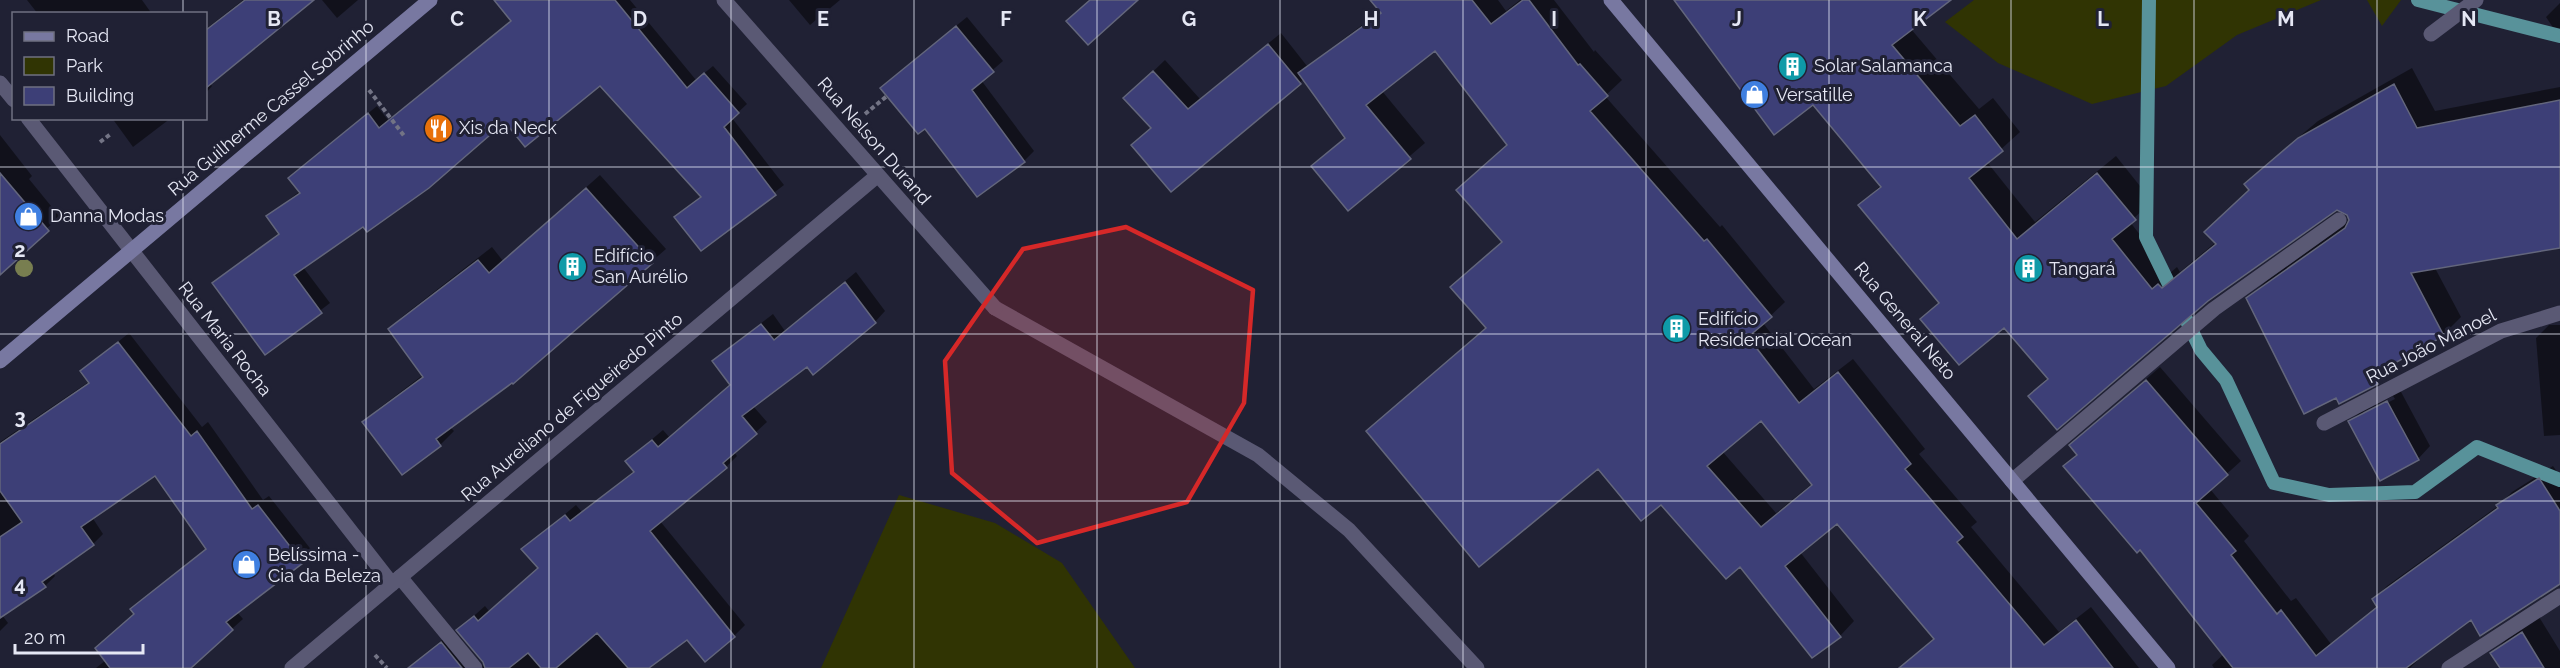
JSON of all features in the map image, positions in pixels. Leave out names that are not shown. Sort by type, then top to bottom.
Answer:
[{"type":"main road","name":"Rua Guilherme Cassel Sobrinho","points":[[0,361],[430,0]]},
{"type":"main road","name":"Rua General Neto","points":[[1611,0],[2168,668]]},
{"type":"street","name":"Rua Nelson Durand","points":[[724,0],[995,308],[1258,455],[1349,530],[1476,668]]},
{"type":"street","points":[[2431,34],[2476,0]]},
{"type":"street","points":[[0,83],[12,98]]},
{"type":"street","name":"Rua Maria Rocha","points":[[30,120],[131,251],[396,581],[475,668]]},
{"type":"street","name":"Rua Aureliano de Figueiredo Pinto","points":[[292,668],[878,175]]},
{"type":"street","points":[[2012,481],[2214,309],[2339,220]]},
{"type":"street","name":"Rua João Manoel","points":[[2324,423],[2501,331],[2560,313]]},
{"type":"street","points":[[2449,668],[2560,596]]},
{"type":"path","points":[[351,66],[405,137]]},
{"type":"path","points":[[862,117],[886,96]]},
{"type":"path","points":[[100,142],[112,133]]},
{"type":"path","points":[[375,655],[387,668]]},
{"type":"highlighted area","points":[[1126,227],[1253,290],[1244,403],[1187,502],[1037,543],[952,473],[945,361],[1023,249]]},
{"type":"green space","points":[[1974,0],[2321,0],[2237,35],[2166,86],[2092,104],[1998,63],[1945,22]]},
{"type":"green space","points":[[2367,0],[2401,0],[2382,26]]},
{"type":"green space","points":[[899,495],[995,523],[1062,563],[1135,668],[821,668]]},
{"type":"building","points":[[245,0],[314,0],[207,87],[207,29]]},
{"type":"building","points":[[494,0],[615,0],[687,88],[704,73],[739,113],[724,127],[776,195],[701,251],[674,217],[701,197],[600,86],[525,147],[505,122],[429,188],[367,232],[363,227],[294,275],[322,313],[265,355],[212,283],[279,234],[266,216],[300,193],[288,178],[368,113],[379,128],[511,21]]},
{"type":"building","points":[[1090,0],[1138,0],[1088,45],[1066,21]]},
{"type":"building","points":[[1370,0],[1472,0],[1491,24],[1523,0],[1529,0],[1578,65],[1580,64],[1608,96],[1590,111],[1704,241],[1707,239],[1772,317],[1748,337],[1799,403],[1838,372],[1911,464],[1905,469],[1963,537],[1957,542],[2044,645],[2076,620],[2113,668],[1899,668],[1934,639],[1837,524],[1785,566],[1841,637],[1812,658],[1740,567],[1726,579],[1661,505],[1641,521],[1598,469],[1479,567],[1366,431],[1486,328],[1450,287],[1502,242],[1456,190],[1507,145],[1435,51],[1366,105],[1411,159],[1348,211],[1311,166],[1345,138],[1298,73],[1381,13]],"holes":[[[1761,421],[1812,485],[1761,527],[1707,466]]]},
{"type":"building","points":[[1674,0],[1951,0],[1892,45],[1960,126],[1975,115],[2003,151],[1969,178],[2017,239],[2097,173],[2136,220],[2112,239],[2152,289],[2158,284],[2162,288],[2216,244],[2204,232],[2249,190],[2244,184],[2298,138],[2394,84],[2417,128],[2560,100],[2560,248],[2411,273],[2444,336],[2373,375],[2378,384],[2339,404],[2336,398],[2304,414],[2246,298],[2345,228],[2349,220],[2347,215],[2337,210],[2208,301],[2057,430],[2028,396],[2048,379],[2004,328],[1959,365],[1920,319],[1939,303],[1858,205],[1881,187],[1813,105],[1774,135]]},
{"type":"building","points":[[956,26],[994,72],[972,90],[1025,162],[977,197],[925,129],[918,134],[880,88]]},
{"type":"building","points":[[1268,44],[1301,84],[1171,192],[1131,145],[1151,128],[1123,98],[1153,71],[1188,109]]},
{"type":"building","points":[[0,173],[49,231],[0,275]]},
{"type":"building","points":[[586,188],[653,263],[513,384],[436,439],[441,446],[402,475],[362,422],[423,377],[388,329],[478,260],[489,273]]},
{"type":"building","points":[[845,282],[876,323],[813,375],[807,367],[742,416],[757,434],[723,463],[727,468],[650,531],[735,637],[705,662],[687,640],[649,668],[628,668],[597,633],[556,668],[541,668],[528,653],[509,668],[485,668],[483,662],[456,630],[474,616],[478,621],[538,568],[521,549],[565,515],[570,521],[634,472],[625,461],[652,440],[658,447],[730,385],[712,361],[761,324],[774,340]]},
{"type":"building","points":[[118,342],[191,436],[197,431],[252,509],[258,505],[303,563],[226,622],[233,630],[191,668],[110,668],[95,648],[134,614],[130,609],[206,549],[155,476],[81,527],[94,545],[42,582],[46,587],[0,618],[0,537],[22,522],[0,491],[0,444],[89,383],[80,371]]},
{"type":"building","points":[[2146,380],[2228,475],[2196,503],[2236,551],[2231,555],[2277,614],[2281,610],[2316,656],[2377,607],[2372,599],[2498,508],[2496,505],[2539,478],[2560,511],[2560,584],[2480,636],[2471,620],[2406,668],[2233,668],[2140,550],[2137,553],[2063,466],[2077,455],[2069,445]]},
{"type":"building","points":[[2387,401],[2419,460],[2380,481],[2348,421]]},
{"type":"building","points":[[2522,632],[2544,668],[2500,668],[2490,653]]},
{"type":"building","points":[[441,642],[462,668],[408,668]]},
{"type":"waterway","points":[[2149,0],[2146,237],[2201,350],[2226,380],[2274,483],[2329,495],[2415,492],[2477,447],[2560,480]]},
{"type":"waterway","points":[[2418,0],[2560,36]]},
{"type":"place","name":"Solar Salamanca","points":[[1793,66]]},
{"type":"place","name":"Versatille","points":[[1755,95]]},
{"type":"place","name":"Xis da Neck","points":[[438,128]]},
{"type":"place","name":"Danna Modas","points":[[29,216]]},
{"type":"place","name":"Edifício San Aurélio","points":[[573,266]]},
{"type":"place","name":"Tangará","points":[[2028,269]]},
{"type":"place","name":"Edifício Residencial Ocean","points":[[1677,329]]},
{"type":"place","name":"Belíssima - Cia da Beleza","points":[[247,565]]}]
